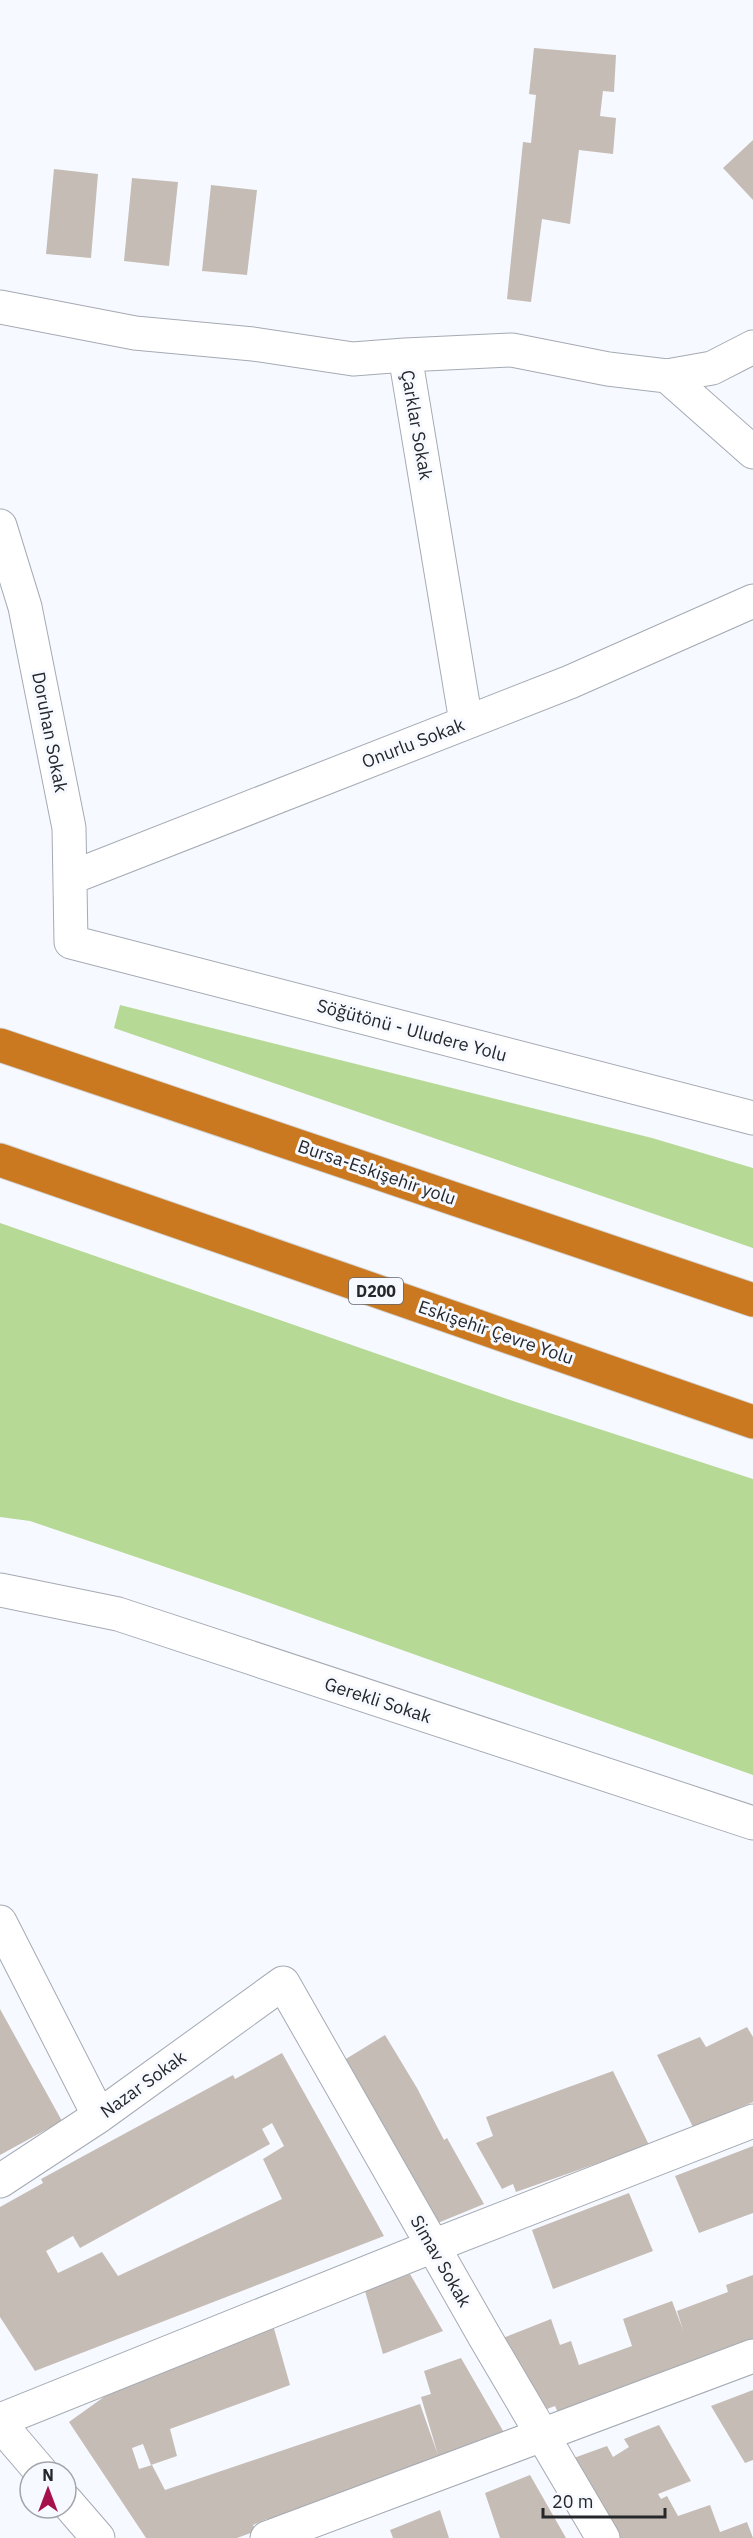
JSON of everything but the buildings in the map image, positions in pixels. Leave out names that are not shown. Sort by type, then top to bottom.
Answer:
[{"type":"highway","name":"Bursa-Eskişehir yolu","points":[[0,1045],[753,1300]]},
{"type":"highway","name":"Eskişehir Çevre Yolu","points":[[0,1160],[753,1422]]},
{"type":"street","name":"Çarklar Sokak","points":[[0,307],[135,333],[253,344],[353,359],[405,355],[466,722]]},
{"type":"street","points":[[405,355],[512,350],[608,369],[667,376],[712,368],[753,347]]},
{"type":"street","points":[[667,376],[753,452]]},
{"type":"street","name":"Doruhan Sokak","points":[[0,526],[25,607],[67,816],[71,942]]},
{"type":"street","name":"Onurlu Sokak","points":[[70,878],[570,682],[753,601]]},
{"type":"street","name":"Söğütönü - Uludere Yolu","points":[[71,942],[753,1118]]},
{"type":"street","name":"Gerekli Sokak","points":[[0,1590],[118,1614],[753,1823]]},
{"type":"street","points":[[0,1922],[99,2116]]},
{"type":"street","name":"Nazar Sokak","points":[[0,2181],[99,2116],[283,1983]]},
{"type":"street","name":"Simav Sokak","points":[[283,1983],[603,2538]]},
{"type":"street","points":[[31,2460],[0,2422],[433,2246],[753,2121]]},
{"type":"street","points":[[267,2538],[753,2356]]},
{"type":"street","points":[[78,2515],[98,2538]]},
{"type":"green space","points":[[120,1005],[652,1138],[753,1168],[753,1248],[114,1028]]},
{"type":"green space","points":[[0,1223],[516,1402],[753,1479],[753,1775],[242,1593],[30,1521],[0,1517]]}]
